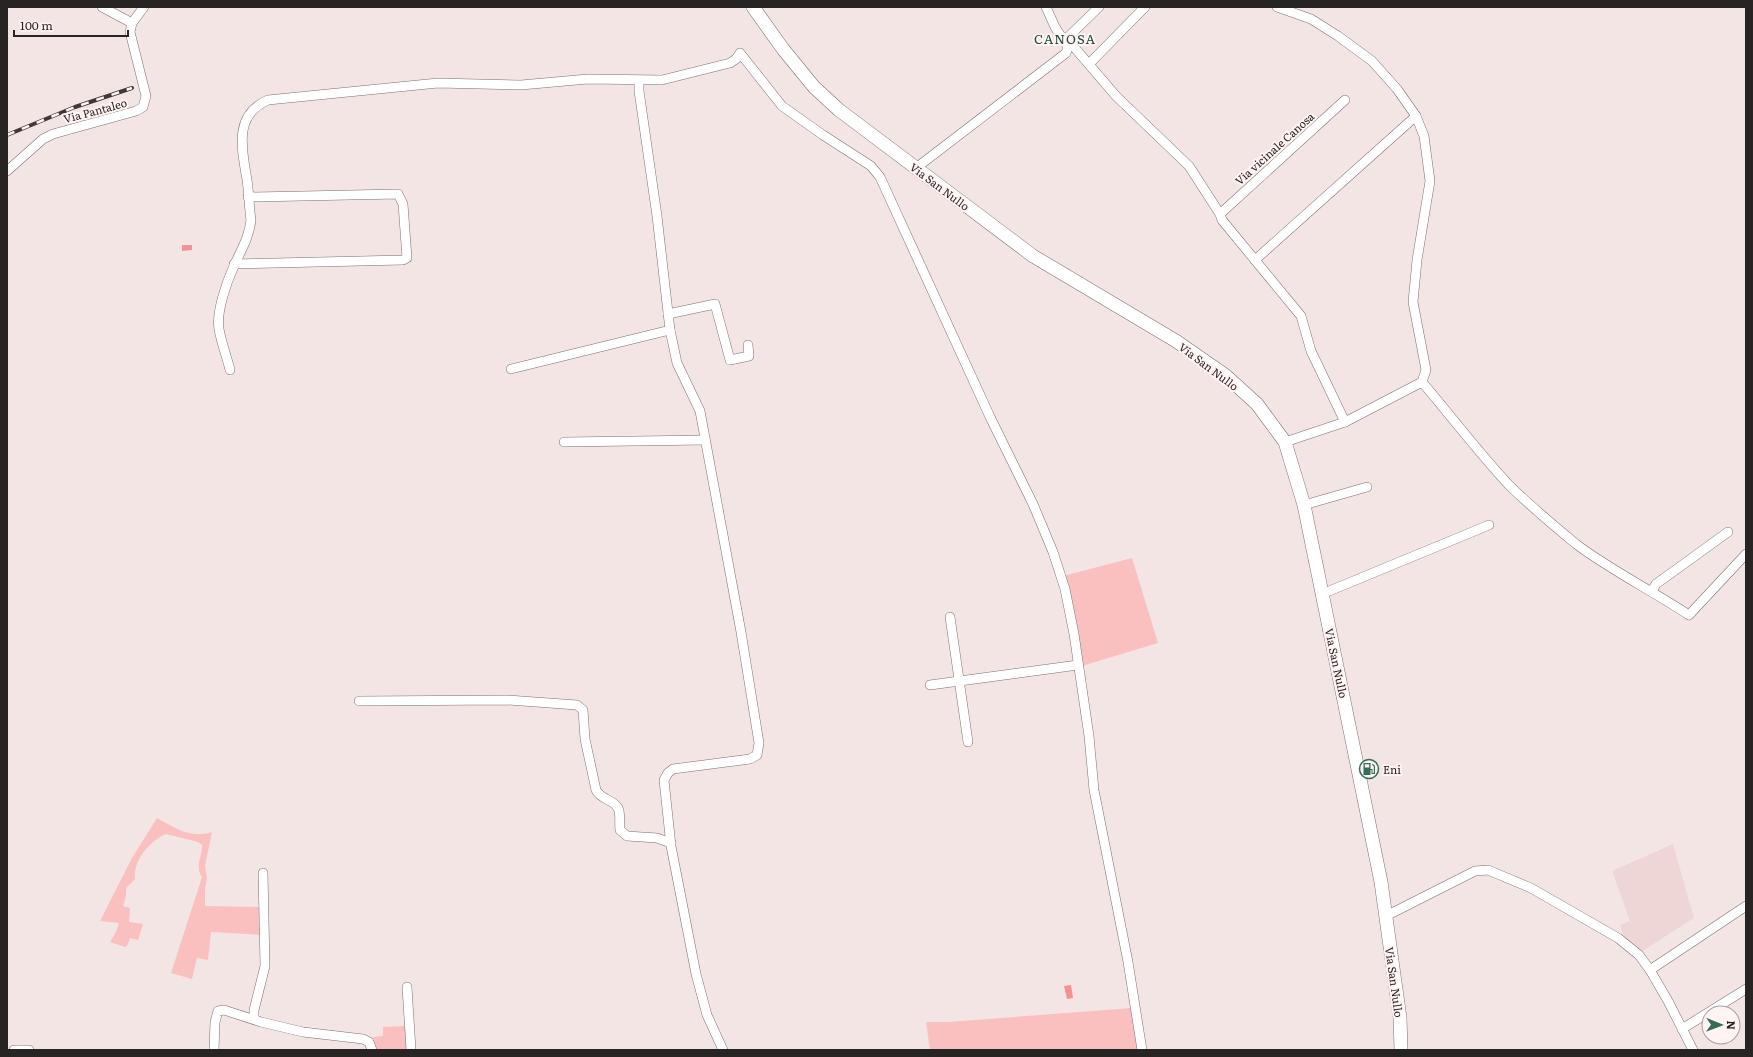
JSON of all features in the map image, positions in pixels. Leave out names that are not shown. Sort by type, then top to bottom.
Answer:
[{"type":"street","points":[[102,7],[132,23],[144,7]]},
{"type":"street","name":"Via San Nullo","points":[[753,7],[783,49],[814,88],[839,110],[1033,256],[1176,341],[1225,375],[1256,404],[1285,442],[1304,505],[1381,882],[1400,1018],[1401,1050]]},
{"type":"street","points":[[916,168],[1066,53],[1068,47],[1065,40],[1055,27],[1046,7]]},
{"type":"street","points":[[1065,40],[1099,7]]},
{"type":"street","points":[[1089,64],[1145,7]]},
{"type":"street","points":[[1277,7],[1311,19],[1338,36],[1372,61],[1397,89],[1416,116],[1424,136],[1430,181],[1413,290],[1414,314],[1426,370],[1422,382],[1345,422],[1285,442]]},
{"type":"street","name":"Via Pantaleo","points":[[7,171],[43,139],[53,134],[136,111],[143,107],[146,96],[130,32],[132,23]]},
{"type":"street","points":[[1065,40],[1074,47],[1116,96],[1189,166],[1220,214],[1222,220],[1301,316],[1311,351],[1345,422]]},
{"type":"street","points":[[230,370],[219,328],[219,318],[228,280],[250,230],[251,220],[244,162],[242,129],[249,114],[257,106],[268,100],[438,83],[521,85],[588,79],[639,81],[676,77],[730,63],[740,54],[782,106],[871,166],[880,177],[960,355],[1045,531],[1065,589],[1074,634],[1089,736],[1094,790],[1128,962],[1142,1050]]},
{"type":"street","points":[[639,81],[639,91],[657,216],[670,330],[676,363],[700,411],[749,678],[759,749],[757,755],[750,760],[673,769],[668,773],[664,780],[671,843],[696,974],[707,1015],[723,1050]]},
{"type":"street","name":"Via vicinale Canosa","points":[[1220,214],[1345,100]]},
{"type":"street","points":[[1255,260],[1416,116]]},
{"type":"street","points":[[234,264],[348,262],[403,260],[407,258],[403,204],[398,194],[248,197]]},
{"type":"street","points":[[668,314],[715,304],[730,360],[749,356],[748,345]]},
{"type":"street","points":[[511,369],[670,330]]},
{"type":"street","points":[[1422,382],[1508,484],[1536,510],[1604,564],[1652,591],[1689,615],[1746,554]]},
{"type":"street","points":[[564,442],[705,440]]},
{"type":"street","points":[[1304,505],[1367,487]]},
{"type":"street","points":[[1322,594],[1489,525]]},
{"type":"street","points":[[1652,591],[1656,584],[1728,532]]},
{"type":"street","points":[[950,617],[968,742]]},
{"type":"street","points":[[930,685],[1078,665]]},
{"type":"street","points":[[359,701],[507,700],[577,705],[583,710],[585,739],[596,790],[598,795],[612,802],[618,809],[620,830],[627,836],[657,838],[671,843]]},
{"type":"street","points":[[1386,916],[1475,872],[1488,870],[1531,888],[1618,938],[1639,955],[1650,970],[1682,1029],[1690,1049]]},
{"type":"street","points":[[254,1019],[254,1010],[264,966],[263,873]]},
{"type":"street","points":[[1650,970],[1746,906]]},
{"type":"street","points":[[407,987],[411,1050]]},
{"type":"street","points":[[1682,1029],[1746,989]]},
{"type":"street","points":[[214,1050],[215,1022],[218,1011],[224,1010],[303,1032],[363,1039],[369,1042],[372,1050]]},
{"type":"street","points":[[14,1050],[29,1050]]},
{"type":"shaded area","points":[[182,245],[192,245],[192,250],[182,251]]},
{"type":"shaded area","points":[[1132,558],[1158,643],[1082,666],[1063,576]]},
{"type":"shaded area","points":[[157,818],[177,829],[190,833],[204,834],[212,832],[205,866],[207,878],[205,889],[205,906],[261,907],[263,935],[211,932],[208,960],[197,958],[192,979],[171,973],[202,877],[199,865],[202,845],[198,842],[166,834],[154,841],[140,858],[135,872],[135,879],[126,888],[126,896],[123,906],[130,908],[129,922],[143,924],[138,940],[130,938],[127,946],[125,947],[110,942],[119,923],[100,921],[132,858]]},
{"type":"shaded area","points":[[1673,844],[1694,918],[1641,952],[1625,939],[1620,925],[1630,921],[1612,871]]},
{"type":"shaded area","points":[[1071,985],[1073,998],[1067,999],[1064,986]]},
{"type":"shaded area","points":[[1132,1008],[1138,1050],[930,1050],[926,1022],[948,1022]]},
{"type":"shaded area","points":[[407,1026],[408,1050],[377,1050],[373,1037],[383,1036],[383,1027]]},
{"type":"railway","points":[[7,135],[75,107],[132,88]]},
{"type":"place","name":"Eni","points":[[1369,769]]},
{"type":"district","name":"CANOSA","points":[[1065,38]]}]
